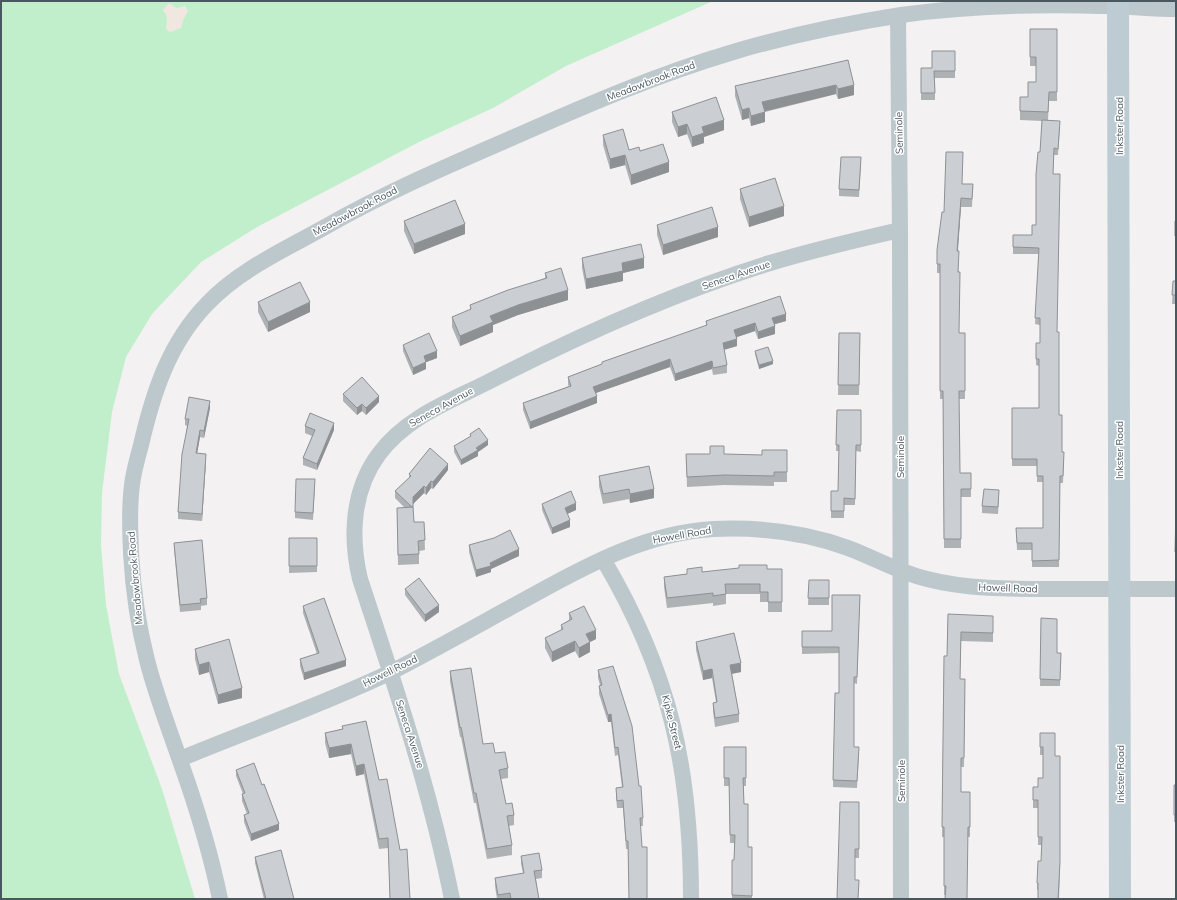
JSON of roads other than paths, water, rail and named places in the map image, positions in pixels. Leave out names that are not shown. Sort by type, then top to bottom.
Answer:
[{"type":"main road","name":"Inkster Road","points":[[1118,4],[1120,899]]},
{"type":"street","name":"Meadowbrook Road","points":[[220,899],[204,836],[155,686],[141,634],[132,565],[131,507],[133,477],[146,418],[156,389],[180,336],[208,302],[227,284],[249,269],[347,214],[442,168],[547,122],[664,75],[778,39],[898,16],[974,8],[1118,4],[1136,9],[1176,9]]},
{"type":"street","name":"Seminole","points":[[898,16],[900,230],[901,899]]},
{"type":"street","name":"Seneca Avenue","points":[[452,899],[442,849],[425,780],[360,579],[356,559],[354,533],[357,502],[366,476],[378,455],[398,433],[430,412],[563,344],[625,317],[712,283],[769,264],[842,243],[900,230]]},
{"type":"street","name":"Howell Road","points":[[180,759],[289,716],[390,672],[582,568],[631,546],[674,534],[711,529],[748,528],[785,532],[821,540],[850,549],[901,571],[927,579],[979,587],[1013,589],[1176,589]]},
{"type":"street","name":"Kipke Street","points":[[603,559],[618,584],[644,637],[665,692],[673,721],[684,779],[688,813],[691,899]]}]
